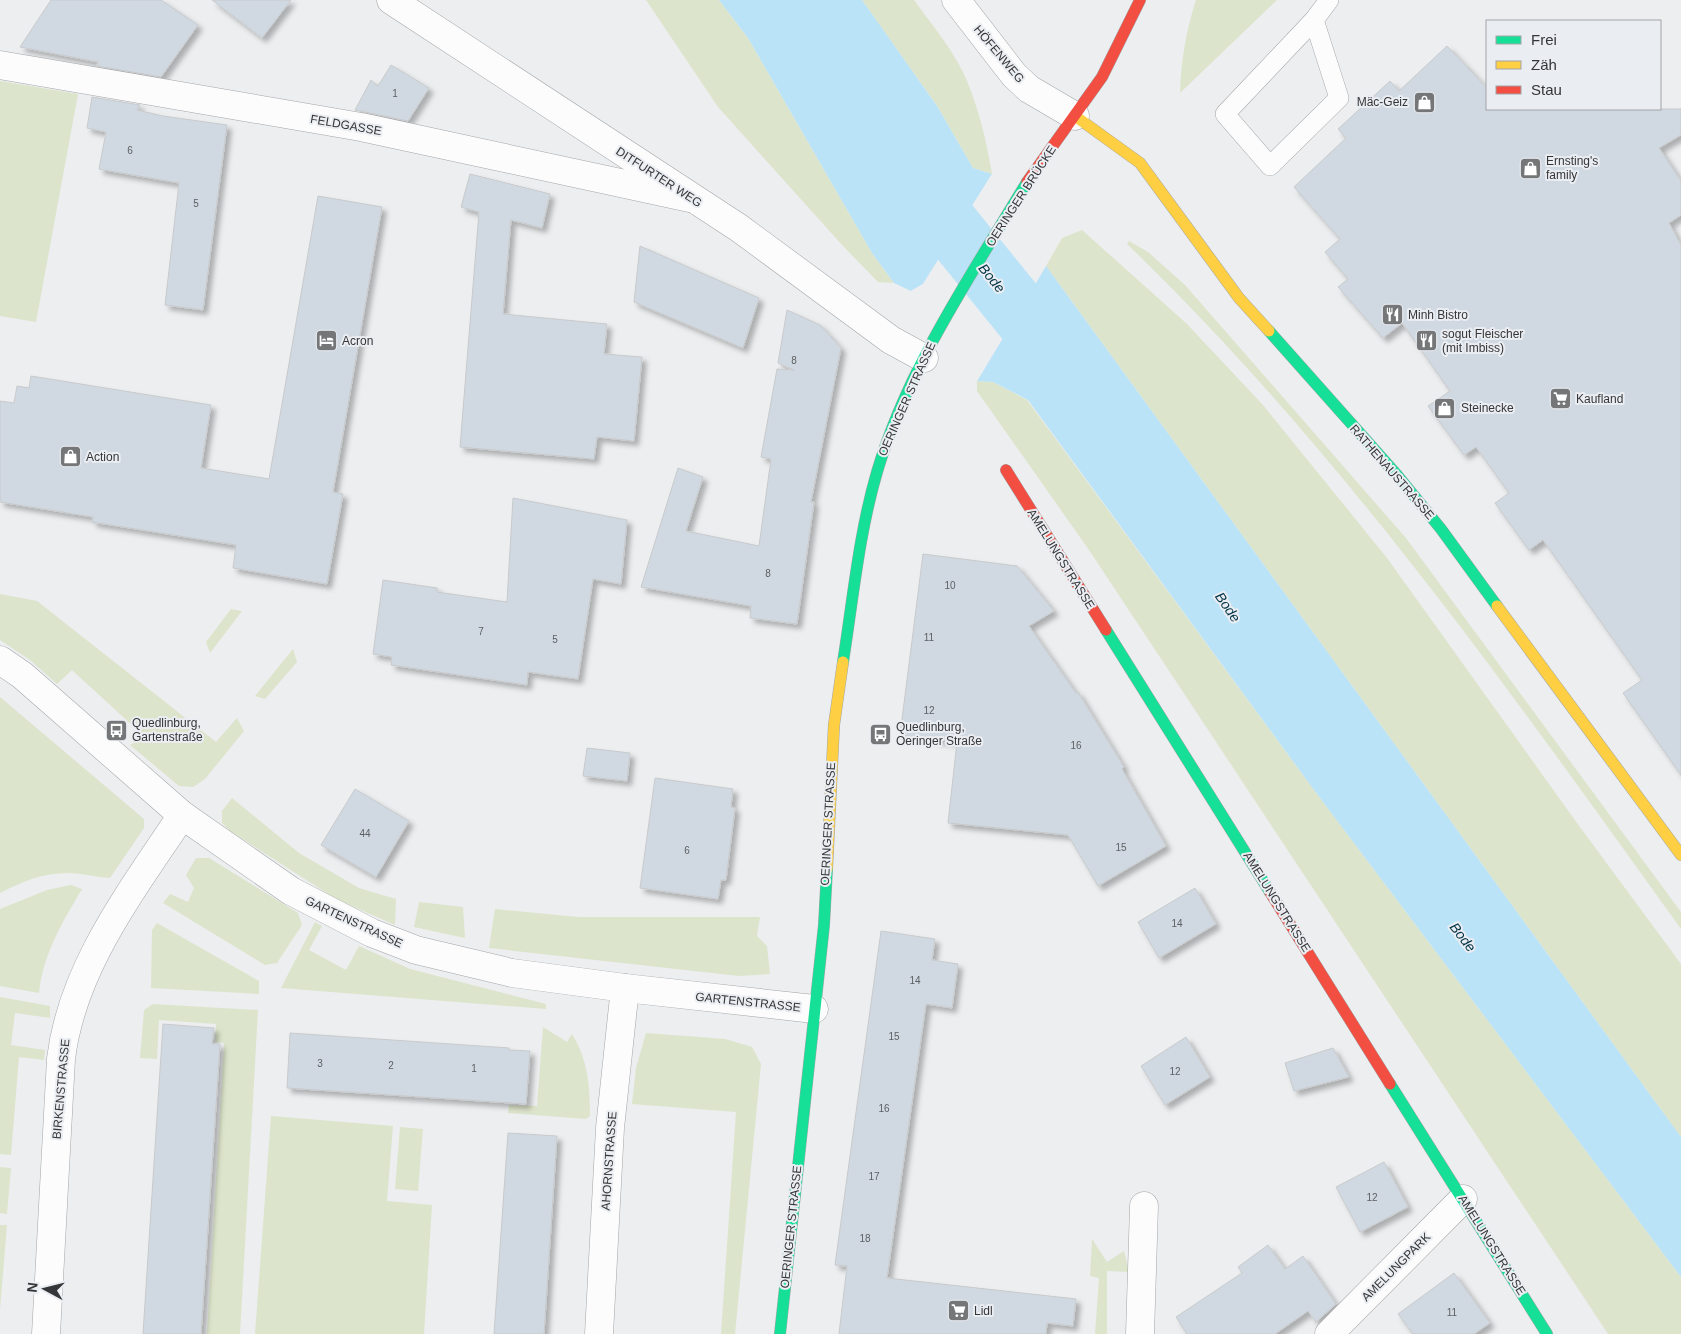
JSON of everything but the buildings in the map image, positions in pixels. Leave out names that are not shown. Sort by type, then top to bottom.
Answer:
[{"type":"main road","name":"OERINGER BRÜCKE","points":[[939,329],[1017,198],[1102,76],[1128,28],[1140,0]]},
{"type":"main road","name":"RATHENAUSTRASSE","points":[[1075,116],[1129,153],[1140,164],[1239,298],[1397,475],[1436,522],[1484,584],[1681,855]]},
{"type":"main road","name":"OERINGER STRASSE","points":[[780,1334],[824,925],[834,725],[864,526],[883,451],[924,358],[939,329]]},
{"type":"main road","name":"AMELUNGSTRASSE","points":[[1006,470],[1547,1334]]},
{"type":"street","name":"DITFURTER WEG","points":[[391,0],[791,264],[891,340],[924,358]]},
{"type":"street","name":"HÖFENWEG","points":[[956,0],[1014,75],[1029,89],[1075,116]]},
{"type":"street","name":"FELDGASSE","points":[[0,65],[361,127],[690,198]]},
{"type":"street","name":"GARTENSTRASSE","points":[[0,660],[22,675],[182,815],[291,891],[372,933],[416,950],[512,973],[625,988],[814,1009]]},
{"type":"street","name":"BIRKENSTRASSE","points":[[46,1334],[61,1059],[66,1029],[77,994],[95,951],[182,815]]},
{"type":"street","name":"AHORNSTRASSE","points":[[599,1334],[610,1128],[625,988]]},
{"type":"street","name":"AMELUNGPARK","points":[[1329,1334],[1463,1199]]},
{"type":"street","points":[[1140,1334],[1144,1206]]},
{"type":"lane","points":[[1314,20],[1339,98],[1270,166],[1225,114],[1314,20],[1329,0]]},
{"type":"green space","points":[[646,0],[719,0],[748,38],[872,253],[894,283],[878,282],[843,246],[718,107]]},
{"type":"green space","points":[[862,0],[914,0],[936,29],[950,49],[967,81],[982,127],[992,174],[973,168],[937,106]]},
{"type":"green space","points":[[1196,0],[1277,0],[1180,93],[1185,46]]},
{"type":"green space","points":[[0,81],[78,94],[36,322],[0,316]]},
{"type":"green space","points":[[1082,230],[1186,323],[1263,405],[1387,558],[1577,823],[1681,964],[1681,1137],[1046,266],[1062,238]]},
{"type":"green space","points":[[1129,241],[1148,252],[1185,285],[1406,538],[1681,912],[1681,929],[1486,661],[1350,488],[1279,404],[1205,322],[1127,244]]},
{"type":"green space","points":[[977,381],[993,382],[1027,400],[1314,790],[1681,1277],[1681,1334],[1608,1334],[1089,550],[977,391]]},
{"type":"green space","points":[[0,594],[37,601],[216,742],[237,718],[244,731],[205,779],[193,787],[179,786],[130,745],[145,737],[72,670],[57,684],[30,660],[0,640]]},
{"type":"green space","points":[[231,609],[242,611],[210,653],[206,642]]},
{"type":"green space","points":[[293,649],[297,662],[265,699],[255,696]]},
{"type":"green space","points":[[0,697],[144,819],[144,828],[110,878],[71,873],[52,874],[26,881],[0,893]]},
{"type":"green space","points":[[232,798],[299,853],[359,888],[396,899],[395,925],[336,899],[230,831],[222,823],[222,811]]},
{"type":"green space","points":[[196,858],[209,858],[298,913],[302,925],[277,963],[265,965],[163,903],[170,894],[188,902],[194,888],[186,875]]},
{"type":"green space","points":[[71,885],[82,889],[54,939],[41,979],[39,993],[0,986],[0,909],[47,890]]},
{"type":"green space","points":[[419,902],[463,907],[465,938],[414,927]]},
{"type":"green space","points":[[495,909],[578,917],[760,917],[757,936],[767,946],[770,974],[739,976],[489,948]]},
{"type":"green space","points":[[315,922],[322,926],[309,950],[346,970],[359,946],[410,969],[546,1004],[546,1009],[281,988]]},
{"type":"green space","points":[[157,923],[259,981],[259,994],[151,988],[152,930]]},
{"type":"green space","points":[[0,997],[50,1006],[50,1018],[15,1013],[11,1045],[45,1050],[44,1060],[19,1057],[11,1155],[0,1154]]},
{"type":"green space","points":[[153,1004],[258,1010],[240,1334],[207,1334],[224,1043],[215,1042],[216,1024],[159,1020],[157,1059],[140,1058],[144,1010]]},
{"type":"green space","points":[[543,1027],[567,1042],[572,1034],[582,1054],[589,1084],[590,1116],[586,1119],[508,1113],[509,1105],[537,1106]]},
{"type":"green space","points":[[646,1033],[725,1039],[752,1047],[761,1064],[735,1334],[721,1334],[736,1112],[632,1104],[636,1068]]},
{"type":"green space","points":[[271,1116],[393,1126],[387,1201],[432,1205],[424,1334],[255,1334]]},
{"type":"green space","points":[[400,1127],[423,1129],[418,1191],[395,1189]]},
{"type":"green space","points":[[0,1167],[11,1168],[7,1214],[0,1213]]},
{"type":"green space","points":[[0,1225],[7,1225],[0,1310]]},
{"type":"green space","points":[[1092,1239],[1107,1262],[1124,1251],[1129,1272],[1107,1271],[1107,1334],[1095,1334],[1099,1278],[1090,1276]]},
{"type":"water","points":[[719,0],[862,0],[937,106],[973,168],[992,174],[923,284],[911,291],[894,283],[872,253],[748,38]]},
{"type":"water","points":[[1046,266],[1681,1137],[1681,1277],[1314,790],[1028,400],[993,382],[977,381]]},
{"type":"pier","points":[[992,174],[993,176],[925,285],[913,293],[911,291],[923,284]]},
{"type":"pier","points":[[1044,264],[1047,264],[977,381],[975,379]]},
{"type":"waterway","name":"Bode","points":[[902,167],[1032,327],[1068,378]]},
{"type":"traffic: fast","points":[[843,662],[866,519],[877,472],[890,433],[906,395],[943,322],[1027,182]]},
{"type":"traffic: fast","points":[[1269,331],[1397,475],[1441,529],[1497,606]]},
{"type":"traffic: fast","points":[[1106,630],[1270,892]]},
{"type":"traffic: fast","points":[[780,1334],[824,925],[827,869]]},
{"type":"traffic: fast","points":[[1390,1084],[1547,1334]]},
{"type":"traffic: slow","points":[[1075,116],[1140,163],[1239,298],[1269,331]]},
{"type":"traffic: slow","points":[[1497,606],[1681,855]]},
{"type":"traffic: slow","points":[[827,869],[834,725],[843,662]]},
{"type":"traffic: jam","points":[[1027,182],[1102,77],[1140,0]]},
{"type":"traffic: jam","points":[[1006,470],[1106,630]]},
{"type":"traffic: jam","points":[[1270,892],[1390,1084]]},
{"type":"place","name":"Mäc-Geiz","points":[[1424,102]]},
{"type":"place","name":"Ernsting's family","points":[[1530,168]]},
{"type":"place","name":"Minh Bistro","points":[[1392,315]]},
{"type":"place","name":"Acron","points":[[326,341]]},
{"type":"place","name":"sogut Fleischer (mit Imbiss)","points":[[1426,341]]},
{"type":"place","name":"Kaufland","points":[[1560,399]]},
{"type":"place","name":"Steinecke","points":[[1445,408]]},
{"type":"place","name":"Action","points":[[70,457]]},
{"type":"place","name":"Quedlinburg, Gartenstraße","points":[[116,730]]},
{"type":"place","name":"Quedlinburg, Oeringer Straße","points":[[880,734]]},
{"type":"place","name":"Lidl","points":[[958,1311]]}]
